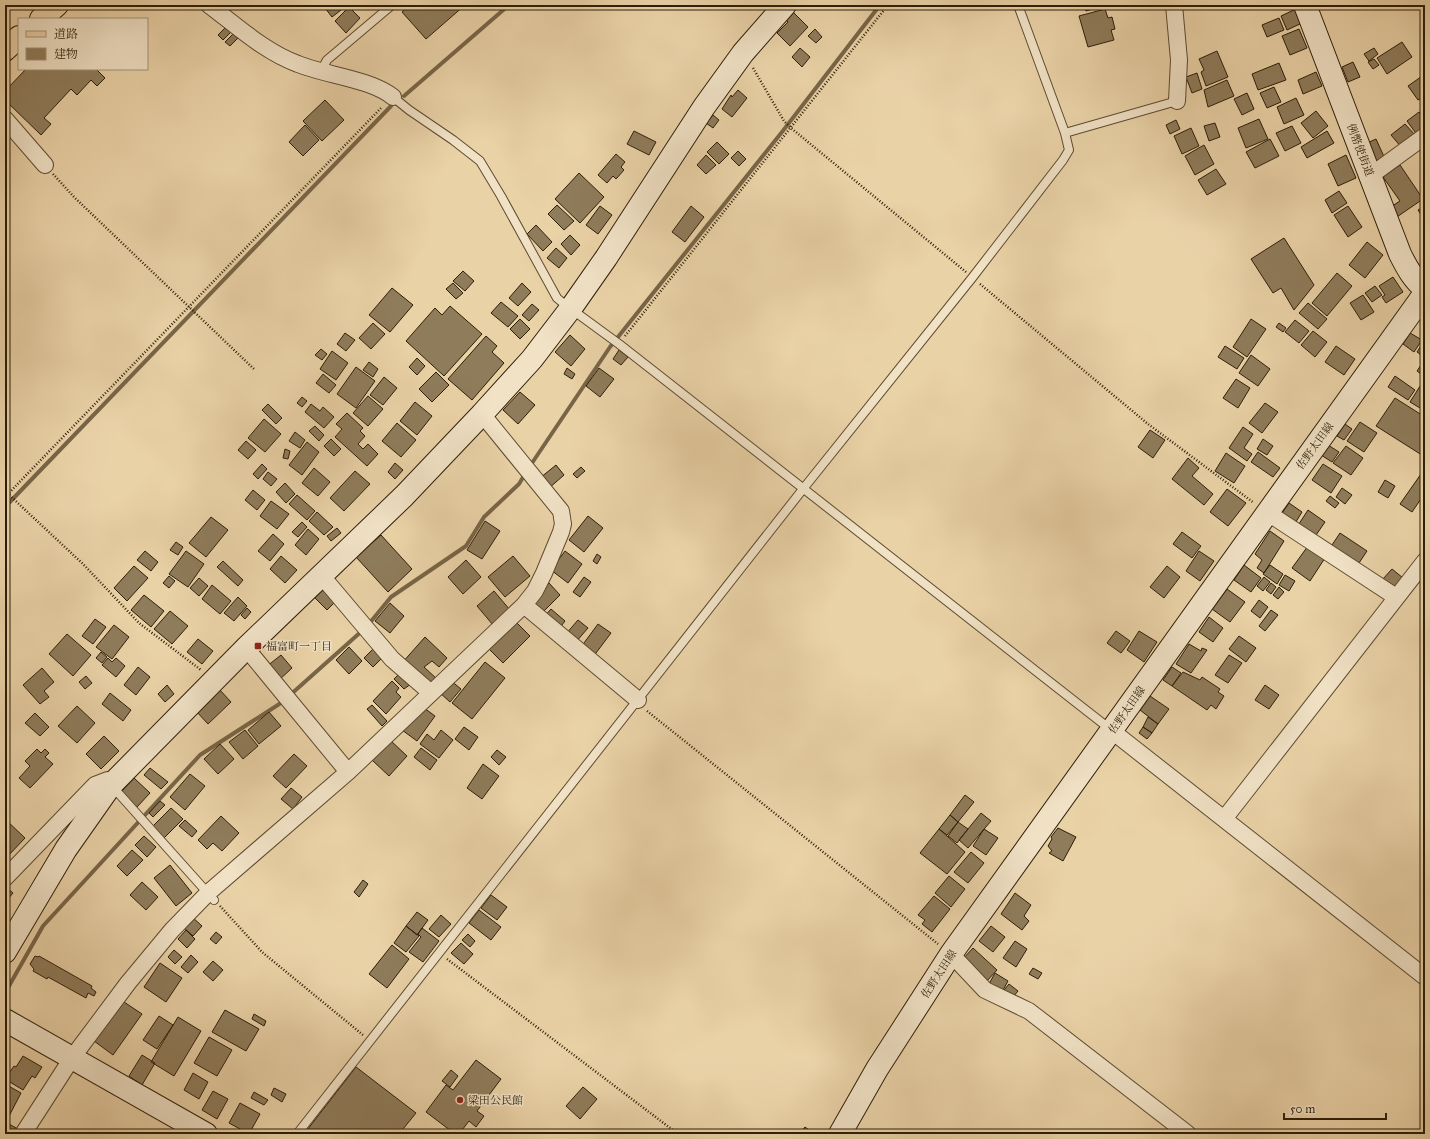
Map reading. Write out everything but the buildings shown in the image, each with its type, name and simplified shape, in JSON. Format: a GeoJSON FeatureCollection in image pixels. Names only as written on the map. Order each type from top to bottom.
{"type":"FeatureCollection","features":[{"type":"Feature","properties":{"kind":"main road"},"geometry":{"type":"LineString","coordinates":[[41,18],[57,5]]}},
{"type":"Feature","properties":{"kind":"main road"},"geometry":{"type":"LineString","coordinates":[[5,50],[18,38]]}},
{"type":"Feature","properties":{"kind":"street"},"geometry":{"type":"LineString","coordinates":[[209,5],[279,56],[321,71],[378,88],[393,97]]}},
{"type":"Feature","properties":{"kind":"street"},"geometry":{"type":"LineString","coordinates":[[5,952],[66,849],[111,785],[246,648],[404,496],[532,359],[571,308],[654,186],[704,107],[743,53],[785,5]]}},
{"type":"Feature","properties":{"kind":"street"},"geometry":{"type":"LineString","coordinates":[[1174,5],[1179,60],[1177,102]]}},
{"type":"Feature","properties":{"kind":"street","name":"例幣使街道"},"geometry":{"type":"LineString","coordinates":[[1305,5],[1400,254],[1411,275],[1425,289]]}},
{"type":"Feature","properties":{"kind":"street"},"geometry":{"type":"LineString","coordinates":[[5,119],[45,165]]}},
{"type":"Feature","properties":{"kind":"street"},"geometry":{"type":"LineString","coordinates":[[1370,176],[1425,136]]}},
{"type":"Feature","properties":{"kind":"street","name":"佐野太田線"},"geometry":{"type":"LineString","coordinates":[[840,1134],[877,1069],[951,954],[1425,293]]}},
{"type":"Feature","properties":{"kind":"street"},"geometry":{"type":"LineString","coordinates":[[22,1134],[72,1058],[128,983],[172,930],[348,772],[524,605],[535,591],[561,532],[563,524],[561,511],[482,414]]}},
{"type":"Feature","properties":{"kind":"street"},"geometry":{"type":"LineString","coordinates":[[1268,513],[1396,598]]}},
{"type":"Feature","properties":{"kind":"street"},"geometry":{"type":"LineString","coordinates":[[1224,819],[1425,561]]}},
{"type":"Feature","properties":{"kind":"street"},"geometry":{"type":"LineString","coordinates":[[321,575],[392,659],[431,693]]}},
{"type":"Feature","properties":{"kind":"street"},"geometry":{"type":"LineString","coordinates":[[524,605],[637,701]]}},
{"type":"Feature","properties":{"kind":"street"},"geometry":{"type":"LineString","coordinates":[[246,648],[348,772]]}},
{"type":"Feature","properties":{"kind":"street"},"geometry":{"type":"LineString","coordinates":[[1112,731],[1425,977]]}},
{"type":"Feature","properties":{"kind":"street"},"geometry":{"type":"LineString","coordinates":[[5,878],[95,785],[108,780],[111,785]]}},
{"type":"Feature","properties":{"kind":"street"},"geometry":{"type":"LineString","coordinates":[[951,954],[985,990],[1029,1011],[1188,1134]]}},
{"type":"Feature","properties":{"kind":"street"},"geometry":{"type":"LineString","coordinates":[[5,1020],[206,1134]]}},
{"type":"Feature","properties":{"kind":"lane"},"geometry":{"type":"LineString","coordinates":[[321,71],[327,60],[392,5]]}},
{"type":"Feature","properties":{"kind":"lane"},"geometry":{"type":"LineString","coordinates":[[297,1134],[803,489],[972,278],[1070,150],[1018,5]]}},
{"type":"Feature","properties":{"kind":"lane"},"geometry":{"type":"LineString","coordinates":[[393,97],[408,110],[453,140],[480,161],[557,298],[619,344],[1112,731]]}},
{"type":"Feature","properties":{"kind":"lane"},"geometry":{"type":"LineString","coordinates":[[1065,133],[1177,102]]}},
{"type":"Feature","properties":{"kind":"lane"},"geometry":{"type":"LineString","coordinates":[[111,785],[211,896]]}},
{"type":"Feature","properties":{"kind":"path"},"geometry":{"type":"LineString","coordinates":[[619,344],[888,5]]}},
{"type":"Feature","properties":{"kind":"path"},"geometry":{"type":"LineString","coordinates":[[743,53],[784,121],[791,128],[1148,424],[1268,513]]}},
{"type":"Feature","properties":{"kind":"path"},"geometry":{"type":"LineString","coordinates":[[5,497],[188,306],[393,97]]}},
{"type":"Feature","properties":{"kind":"path"},"geometry":{"type":"LineString","coordinates":[[45,165],[74,197],[255,370]]}},
{"type":"Feature","properties":{"kind":"path"},"geometry":{"type":"LineString","coordinates":[[5,491],[83,564],[139,623],[214,680]]}},
{"type":"Feature","properties":{"kind":"path"},"geometry":{"type":"LineString","coordinates":[[637,701],[951,954]]}},
{"type":"Feature","properties":{"kind":"path"},"geometry":{"type":"LineString","coordinates":[[211,896],[262,952],[370,1040]]}},
{"type":"Feature","properties":{"kind":"path"},"geometry":{"type":"LineString","coordinates":[[439,952],[678,1134]]}},
{"type":"Feature","properties":{"kind":"waterway"},"geometry":{"type":"LineString","coordinates":[[404,96],[509,5]]}},
{"type":"Feature","properties":{"kind":"waterway"},"geometry":{"type":"LineString","coordinates":[[530,466],[610,347],[782,132],[880,5]]}},
{"type":"Feature","properties":{"kind":"waterway"},"geometry":{"type":"LineString","coordinates":[[5,507],[391,106]]}},
{"type":"Feature","properties":{"kind":"waterway"},"geometry":{"type":"LineString","coordinates":[[368,625],[391,597],[466,546],[484,517],[519,484],[525,474]]}},
{"type":"Feature","properties":{"kind":"waterway"},"geometry":{"type":"LineString","coordinates":[[289,696],[363,630]]}},
{"type":"Feature","properties":{"kind":"waterway"},"geometry":{"type":"LineString","coordinates":[[5,993],[43,926],[200,755],[284,701]]}},
{"type":"Feature","properties":{"kind":"place","name":"福富町一丁目"},"geometry":{"type":"Point","coordinates":[258,646]}},
{"type":"Feature","properties":{"kind":"place","name":"梁田公民館"},"geometry":{"type":"Point","coordinates":[460,1100]}}]}
